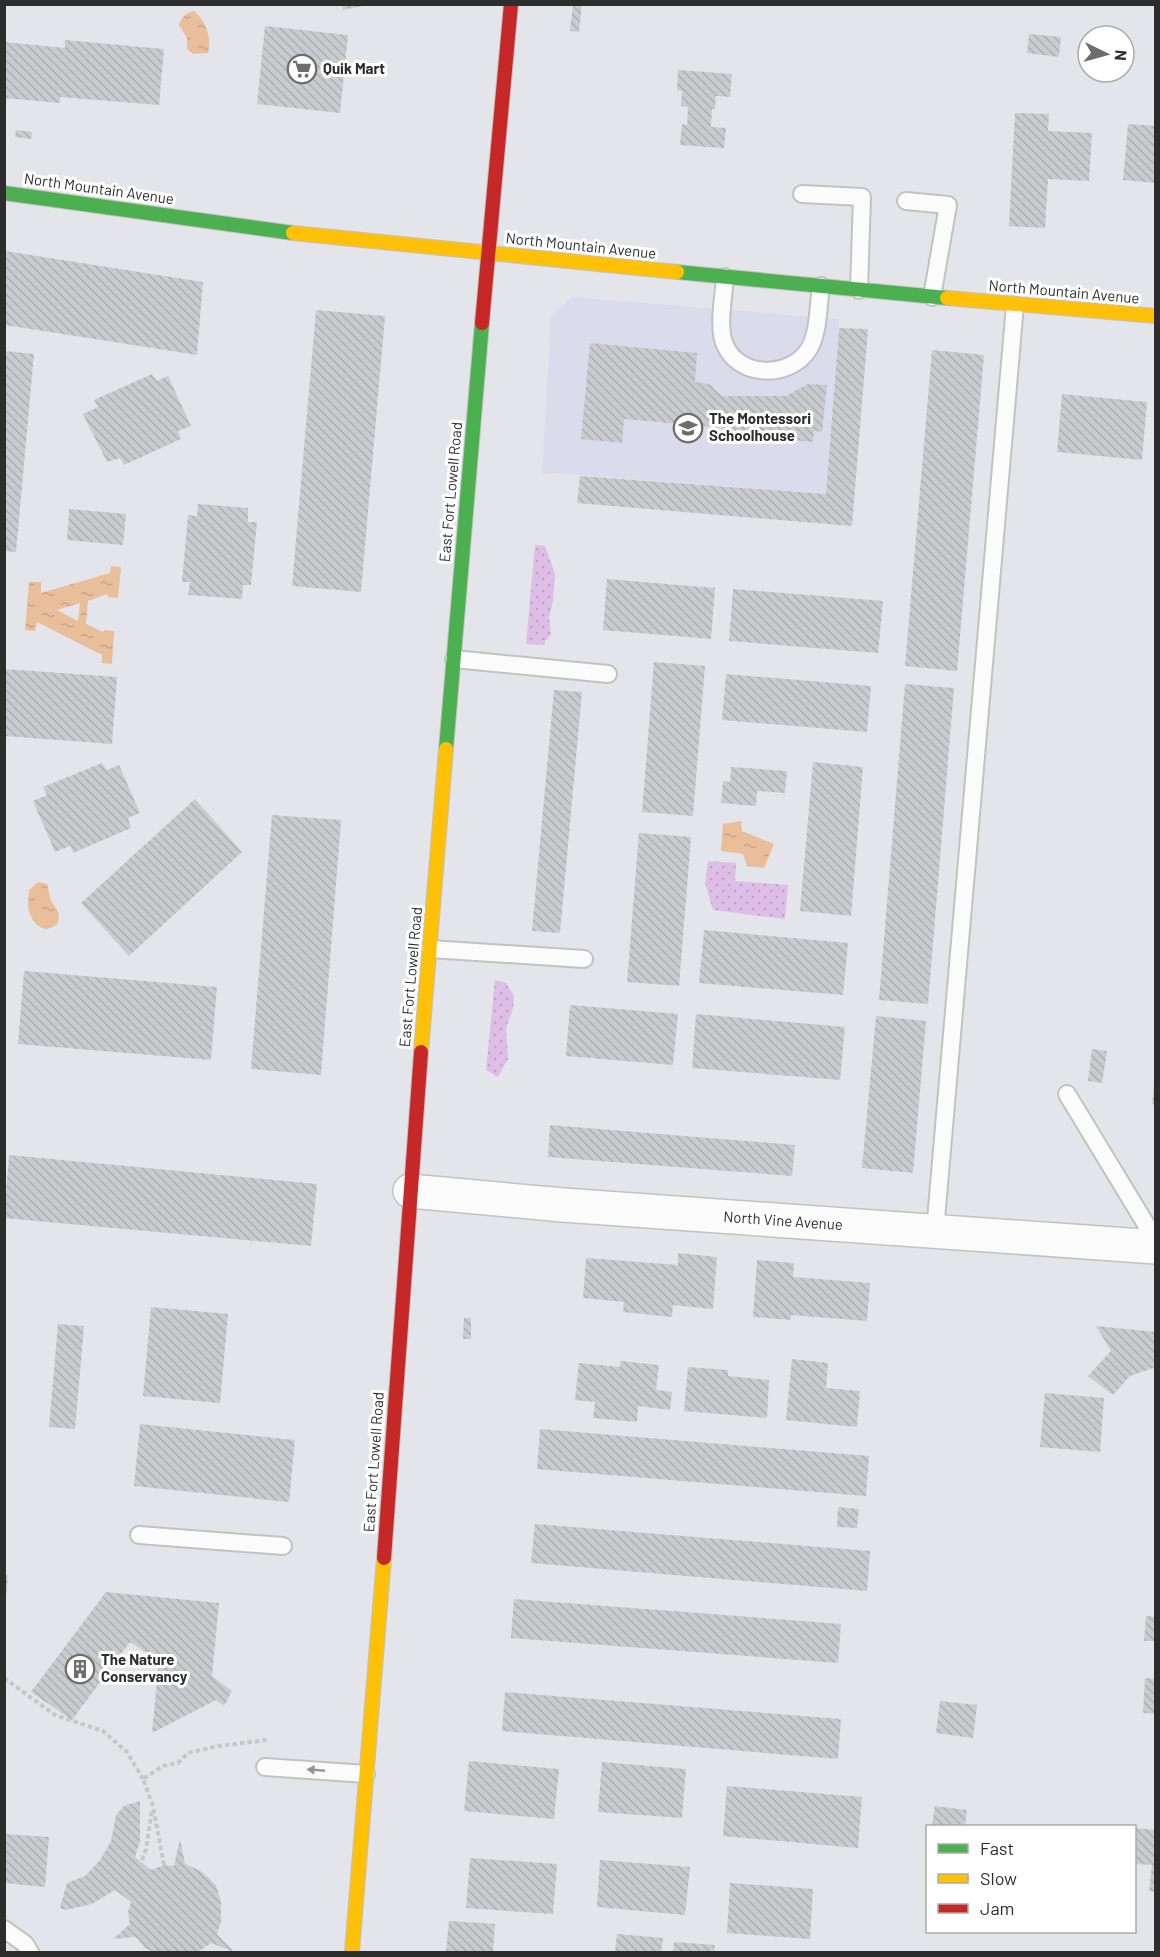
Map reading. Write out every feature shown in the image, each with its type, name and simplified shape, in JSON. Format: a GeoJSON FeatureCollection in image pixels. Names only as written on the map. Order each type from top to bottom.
{"type":"FeatureCollection","features":[{"type":"Feature","properties":{"kind":"main road","name":"East Fort Lowell Road"},"geometry":{"type":"LineString","coordinates":[[352,1953],[410,1191],[511,4]]}},
{"type":"Feature","properties":{"kind":"main road","name":"North Mountain Avenue"},"geometry":{"type":"LineString","coordinates":[[4,192],[274,231],[859,290],[1155,316]]}},
{"type":"Feature","properties":{"kind":"street","name":"North Vine Avenue"},"geometry":{"type":"LineString","coordinates":[[410,1191],[575,1206],[1150,1247]]}},
{"type":"Feature","properties":{"kind":"lane"},"geometry":{"type":"LineString","coordinates":[[802,194],[862,197],[859,290]]}},
{"type":"Feature","properties":{"kind":"lane"},"geometry":{"type":"LineString","coordinates":[[906,201],[948,205],[932,297]]}},
{"type":"Feature","properties":{"kind":"lane"},"geometry":{"type":"LineString","coordinates":[[725,277],[722,324],[724,344],[732,358],[741,364],[755,370],[772,372],[789,366],[808,351],[815,337],[821,286]]}},
{"type":"Feature","properties":{"kind":"lane"},"geometry":{"type":"LineString","coordinates":[[935,1231],[1015,305]]}},
{"type":"Feature","properties":{"kind":"lane"},"geometry":{"type":"LineString","coordinates":[[454,660],[608,674]]}},
{"type":"Feature","properties":{"kind":"lane"},"geometry":{"type":"LineString","coordinates":[[430,949],[584,959]]}},
{"type":"Feature","properties":{"kind":"lane"},"geometry":{"type":"LineString","coordinates":[[1067,1094],[1147,1226],[1150,1247]]}},
{"type":"Feature","properties":{"kind":"lane"},"geometry":{"type":"LineString","coordinates":[[139,1535],[282,1546]]}},
{"type":"Feature","properties":{"kind":"lane"},"geometry":{"type":"LineString","coordinates":[[265,1767],[366,1774]]}},
{"type":"Feature","properties":{"kind":"lane"},"geometry":{"type":"LineString","coordinates":[[4,1929],[25,1944],[30,1953]]}},
{"type":"Feature","properties":{"kind":"path"},"geometry":{"type":"LineString","coordinates":[[4,1678],[55,1715],[103,1731],[127,1752],[143,1779],[153,1806],[164,1865]]}},
{"type":"Feature","properties":{"kind":"path"},"geometry":{"type":"LineString","coordinates":[[143,1779],[164,1766],[178,1763],[188,1753],[218,1746],[267,1740]]}},
{"type":"Feature","properties":{"kind":"path"},"geometry":{"type":"LineString","coordinates":[[142,1860],[153,1806]]}},
{"type":"Feature","properties":{"kind":"shaded area","name":"The Montessori Schoolhouse"},"geometry":{"type":"Polygon","coordinates":[[[572,297],[839,319],[826,494],[557,473],[542,474],[551,316],[572,297]]]}},
{"type":"Feature","properties":{"kind":"shaded area"},"geometry":{"type":"Polygon","coordinates":[[[535,545],[545,546],[555,574],[549,617],[551,634],[545,640],[545,645],[526,644],[535,545]]]}},
{"type":"Feature","properties":{"kind":"shaded area"},"geometry":{"type":"Polygon","coordinates":[[[708,861],[736,863],[735,881],[788,885],[785,919],[713,910],[705,883],[708,861]]]}},
{"type":"Feature","properties":{"kind":"shaded area"},"geometry":{"type":"Polygon","coordinates":[[[495,980],[506,983],[514,996],[513,1009],[506,1028],[508,1059],[498,1077],[486,1070],[495,980]]]}},
{"type":"Feature","properties":{"kind":"water"},"geometry":{"type":"Polygon","coordinates":[[[194,11],[207,30],[208,53],[193,54],[187,49],[187,38],[179,25],[185,15],[194,11]]]}},
{"type":"Feature","properties":{"kind":"water"},"geometry":{"type":"Polygon","coordinates":[[[111,566],[121,567],[118,598],[108,597],[107,594],[88,601],[86,624],[103,632],[104,630],[114,631],[112,664],[102,663],[102,655],[37,622],[35,631],[25,630],[29,582],[41,582],[41,593],[110,573],[111,566]],[[80,603],[57,610],[78,621],[80,603]]]}},
{"type":"Feature","properties":{"kind":"water"},"geometry":{"type":"Polygon","coordinates":[[[741,821],[742,831],[774,844],[764,868],[747,866],[743,854],[721,851],[723,824],[741,821]]]}},
{"type":"Feature","properties":{"kind":"water"},"geometry":{"type":"Polygon","coordinates":[[[38,882],[47,884],[51,901],[59,913],[58,923],[53,927],[38,926],[29,912],[29,890],[38,882]]]}},
{"type":"Feature","properties":{"kind":"building"},"geometry":{"type":"Polygon","coordinates":[[[342,4],[363,4],[363,6],[343,10],[342,4]]]}},
{"type":"Feature","properties":{"kind":"building"},"geometry":{"type":"Polygon","coordinates":[[[573,4],[582,4],[579,32],[570,31],[573,4]]]}},
{"type":"Feature","properties":{"kind":"building","name":"Quik Mart"},"geometry":{"type":"Polygon","coordinates":[[[265,26],[348,35],[340,113],[257,104],[265,26]]]}},
{"type":"Feature","properties":{"kind":"building"},"geometry":{"type":"Polygon","coordinates":[[[1029,34],[1061,37],[1059,57],[1027,53],[1029,34]]]}},
{"type":"Feature","properties":{"kind":"building"},"geometry":{"type":"Polygon","coordinates":[[[65,40],[164,49],[159,105],[60,97],[60,103],[4,98],[4,42],[65,48],[65,40]]]}},
{"type":"Feature","properties":{"kind":"building"},"geometry":{"type":"Polygon","coordinates":[[[678,70],[732,74],[730,97],[716,96],[715,109],[712,109],[711,127],[726,128],[724,148],[680,145],[682,124],[687,125],[688,107],[681,106],[682,91],[677,90],[678,70]]]}},
{"type":"Feature","properties":{"kind":"building"},"geometry":{"type":"Polygon","coordinates":[[[1015,113],[1049,114],[1048,131],[1092,133],[1089,181],[1048,179],[1045,228],[1009,226],[1015,113]]]}},
{"type":"Feature","properties":{"kind":"building"},"geometry":{"type":"Polygon","coordinates":[[[1128,124],[1156,126],[1156,183],[1123,180],[1128,124]]]}},
{"type":"Feature","properties":{"kind":"building"},"geometry":{"type":"Polygon","coordinates":[[[16,130],[32,132],[31,139],[15,137],[16,130]]]}},
{"type":"Feature","properties":{"kind":"building"},"geometry":{"type":"Polygon","coordinates":[[[5,251],[203,282],[197,355],[5,325],[5,251]]]}},
{"type":"Feature","properties":{"kind":"building"},"geometry":{"type":"Polygon","coordinates":[[[316,310],[385,316],[361,592],[292,586],[316,310]]]}},
{"type":"Feature","properties":{"kind":"building"},"geometry":{"type":"Polygon","coordinates":[[[839,328],[868,329],[852,526],[577,503],[580,476],[826,494],[839,328]]]}},
{"type":"Feature","properties":{"kind":"building"},"geometry":{"type":"Polygon","coordinates":[[[590,343],[697,353],[695,382],[709,384],[722,396],[786,396],[808,384],[827,385],[822,432],[814,431],[813,442],[733,435],[734,429],[624,419],[622,443],[581,439],[590,343]]]}},
{"type":"Feature","properties":{"kind":"building"},"geometry":{"type":"Polygon","coordinates":[[[932,350],[984,355],[957,671],[905,666],[932,350]]]}},
{"type":"Feature","properties":{"kind":"building"},"geometry":{"type":"Polygon","coordinates":[[[4,351],[34,354],[16,552],[4,551],[4,351]]]}},
{"type":"Feature","properties":{"kind":"building"},"geometry":{"type":"Polygon","coordinates":[[[152,374],[157,381],[168,376],[191,426],[178,431],[181,439],[124,465],[120,458],[107,462],[83,414],[98,407],[94,400],[152,374]]]}},
{"type":"Feature","properties":{"kind":"building"},"geometry":{"type":"Polygon","coordinates":[[[1062,394],[1147,402],[1142,460],[1057,452],[1062,394]]]}},
{"type":"Feature","properties":{"kind":"building"},"geometry":{"type":"Polygon","coordinates":[[[198,504],[248,508],[248,522],[257,522],[251,585],[243,585],[242,599],[188,595],[190,582],[182,582],[188,515],[197,516],[198,504]]]}},
{"type":"Feature","properties":{"kind":"building"},"geometry":{"type":"Polygon","coordinates":[[[69,509],[126,514],[123,545],[67,540],[69,509]]]}},
{"type":"Feature","properties":{"kind":"building"},"geometry":{"type":"Polygon","coordinates":[[[607,579],[715,588],[711,639],[603,630],[607,579]]]}},
{"type":"Feature","properties":{"kind":"building"},"geometry":{"type":"Polygon","coordinates":[[[733,589],[883,601],[878,653],[729,641],[733,589]]]}},
{"type":"Feature","properties":{"kind":"building"},"geometry":{"type":"Polygon","coordinates":[[[654,662],[705,666],[693,816],[642,812],[654,662]]]}},
{"type":"Feature","properties":{"kind":"building"},"geometry":{"type":"Polygon","coordinates":[[[4,669],[117,677],[112,744],[4,736],[4,669]]]}},
{"type":"Feature","properties":{"kind":"building"},"geometry":{"type":"Polygon","coordinates":[[[726,674],[871,686],[867,732],[722,720],[726,674]]]}},
{"type":"Feature","properties":{"kind":"building"},"geometry":{"type":"Polygon","coordinates":[[[905,684],[954,688],[928,1004],[879,1000],[905,684]]]}},
{"type":"Feature","properties":{"kind":"building"},"geometry":{"type":"Polygon","coordinates":[[[554,690],[582,692],[560,933],[532,931],[554,690]]]}},
{"type":"Feature","properties":{"kind":"building"},"geometry":{"type":"Polygon","coordinates":[[[813,762],[863,767],[851,916],[800,911],[813,762]]]}},
{"type":"Feature","properties":{"kind":"building"},"geometry":{"type":"Polygon","coordinates":[[[102,763],[107,770],[119,765],[140,813],[128,818],[131,828],[73,853],[70,846],[55,852],[33,801],[47,795],[43,787],[102,763]]]}},
{"type":"Feature","properties":{"kind":"building"},"geometry":{"type":"Polygon","coordinates":[[[731,767],[787,771],[785,793],[757,791],[756,806],[721,803],[723,781],[730,782],[731,767]]]}},
{"type":"Feature","properties":{"kind":"building"},"geometry":{"type":"Polygon","coordinates":[[[195,799],[242,852],[129,956],[81,903],[195,799]]]}},
{"type":"Feature","properties":{"kind":"building"},"geometry":{"type":"Polygon","coordinates":[[[272,815],[341,820],[321,1075],[251,1069],[272,815]]]}},
{"type":"Feature","properties":{"kind":"building"},"geometry":{"type":"Polygon","coordinates":[[[639,833],[691,837],[679,986],[627,982],[639,833]]]}},
{"type":"Feature","properties":{"kind":"building"},"geometry":{"type":"Polygon","coordinates":[[[704,930],[848,943],[843,995],[699,983],[704,930]]]}},
{"type":"Feature","properties":{"kind":"building"},"geometry":{"type":"Polygon","coordinates":[[[24,971],[217,987],[211,1060],[18,1044],[24,971]]]}},
{"type":"Feature","properties":{"kind":"building"},"geometry":{"type":"Polygon","coordinates":[[[570,1005],[678,1014],[673,1065],[566,1056],[570,1005]]]}},
{"type":"Feature","properties":{"kind":"building"},"geometry":{"type":"Polygon","coordinates":[[[696,1014],[845,1027],[840,1080],[692,1068],[696,1014]]]}},
{"type":"Feature","properties":{"kind":"building"},"geometry":{"type":"Polygon","coordinates":[[[876,1016],[926,1021],[913,1173],[862,1168],[876,1016]]]}},
{"type":"Feature","properties":{"kind":"building"},"geometry":{"type":"Polygon","coordinates":[[[1092,1049],[1107,1051],[1102,1083],[1088,1081],[1092,1049]]]}},
{"type":"Feature","properties":{"kind":"building"},"geometry":{"type":"Polygon","coordinates":[[[1154,1085],[1156,1085],[1156,1105],[1152,1104],[1154,1085]]]}},
{"type":"Feature","properties":{"kind":"building"},"geometry":{"type":"Polygon","coordinates":[[[550,1125],[795,1145],[792,1176],[548,1157],[550,1125]]]}},
{"type":"Feature","properties":{"kind":"building"},"geometry":{"type":"Polygon","coordinates":[[[9,1155],[317,1184],[311,1246],[4,1218],[9,1155]]]}},
{"type":"Feature","properties":{"kind":"building"},"geometry":{"type":"Polygon","coordinates":[[[678,1253],[717,1257],[713,1309],[673,1305],[672,1317],[623,1312],[624,1302],[583,1298],[586,1258],[678,1265],[678,1253]]]}},
{"type":"Feature","properties":{"kind":"building"},"geometry":{"type":"Polygon","coordinates":[[[757,1260],[794,1263],[793,1277],[870,1283],[867,1321],[791,1315],[791,1320],[753,1317],[757,1260]]]}},
{"type":"Feature","properties":{"kind":"building"},"geometry":{"type":"Polygon","coordinates":[[[151,1307],[228,1314],[220,1403],[143,1396],[151,1307]]]}},
{"type":"Feature","properties":{"kind":"building"},"geometry":{"type":"Polygon","coordinates":[[[464,1318],[471,1318],[471,1339],[463,1339],[464,1318]]]}},
{"type":"Feature","properties":{"kind":"building"},"geometry":{"type":"Polygon","coordinates":[[[58,1324],[84,1326],[75,1429],[49,1427],[58,1324]]]}},
{"type":"Feature","properties":{"kind":"building"},"geometry":{"type":"Polygon","coordinates":[[[1096,1326],[1156,1332],[1156,1367],[1130,1376],[1113,1395],[1088,1376],[1111,1351],[1096,1326]]]}},
{"type":"Feature","properties":{"kind":"building"},"geometry":{"type":"Polygon","coordinates":[[[792,1359],[828,1363],[826,1388],[860,1391],[857,1427],[786,1420],[792,1359]]]}},
{"type":"Feature","properties":{"kind":"building"},"geometry":{"type":"Polygon","coordinates":[[[620,1361],[659,1365],[656,1390],[672,1392],[670,1410],[638,1406],[637,1422],[593,1418],[595,1402],[575,1400],[579,1363],[620,1367],[620,1361]]]}},
{"type":"Feature","properties":{"kind":"building"},"geometry":{"type":"Polygon","coordinates":[[[688,1367],[728,1370],[728,1376],[769,1380],[767,1418],[684,1411],[688,1367]]]}},
{"type":"Feature","properties":{"kind":"building"},"geometry":{"type":"Polygon","coordinates":[[[1045,1393],[1104,1398],[1100,1452],[1040,1447],[1045,1393]]]}},
{"type":"Feature","properties":{"kind":"building"},"geometry":{"type":"Polygon","coordinates":[[[140,1424],[295,1440],[289,1502],[134,1486],[140,1424]]]}},
{"type":"Feature","properties":{"kind":"building"},"geometry":{"type":"Polygon","coordinates":[[[540,1429],[869,1456],[866,1496],[537,1469],[540,1429]]]}},
{"type":"Feature","properties":{"kind":"building"},"geometry":{"type":"Polygon","coordinates":[[[838,1507],[859,1509],[857,1528],[837,1527],[838,1507]]]}},
{"type":"Feature","properties":{"kind":"building"},"geometry":{"type":"Polygon","coordinates":[[[535,1524],[870,1551],[867,1591],[531,1563],[535,1524]]]}},
{"type":"Feature","properties":{"kind":"building"},"geometry":{"type":"Polygon","coordinates":[[[4,1575],[8,1575],[6,1598],[4,1598],[4,1575]]]}},
{"type":"Feature","properties":{"kind":"building","name":"The Nature Conservancy"},"geometry":{"type":"Polygon","coordinates":[[[106,1592],[219,1603],[212,1676],[232,1691],[224,1706],[216,1700],[152,1733],[159,1661],[130,1642],[72,1720],[31,1692],[106,1592]]]}},
{"type":"Feature","properties":{"kind":"building"},"geometry":{"type":"Polygon","coordinates":[[[514,1599],[841,1624],[838,1663],[511,1638],[514,1599]]]}},
{"type":"Feature","properties":{"kind":"building"},"geometry":{"type":"Polygon","coordinates":[[[1146,1616],[1156,1617],[1156,1641],[1144,1641],[1146,1616]]]}},
{"type":"Feature","properties":{"kind":"building"},"geometry":{"type":"Polygon","coordinates":[[[1145,1678],[1156,1679],[1156,1714],[1143,1713],[1145,1678]]]}},
{"type":"Feature","properties":{"kind":"building"},"geometry":{"type":"Polygon","coordinates":[[[505,1692],[841,1719],[838,1759],[502,1731],[505,1692]]]}},
{"type":"Feature","properties":{"kind":"building"},"geometry":{"type":"Polygon","coordinates":[[[940,1701],[977,1705],[973,1738],[936,1733],[940,1701]]]}},
{"type":"Feature","properties":{"kind":"building"},"geometry":{"type":"Polygon","coordinates":[[[469,1761],[559,1769],[554,1819],[464,1811],[469,1761]]]}},
{"type":"Feature","properties":{"kind":"building"},"geometry":{"type":"Polygon","coordinates":[[[602,1762],[686,1769],[682,1818],[598,1812],[602,1762]]]}},
{"type":"Feature","properties":{"kind":"building"},"geometry":{"type":"Polygon","coordinates":[[[727,1786],[862,1797],[858,1848],[723,1836],[727,1786]]]}},
{"type":"Feature","properties":{"kind":"building"},"geometry":{"type":"Polygon","coordinates":[[[140,1801],[140,1841],[135,1857],[151,1870],[164,1865],[174,1866],[180,1839],[185,1864],[201,1871],[216,1885],[221,1902],[221,1921],[217,1934],[234,1952],[211,1943],[198,1952],[153,1952],[145,1948],[136,1937],[113,1939],[130,1924],[128,1912],[131,1902],[115,1890],[92,1904],[66,1910],[60,1908],[67,1883],[85,1876],[100,1860],[111,1841],[116,1815],[124,1806],[140,1801]]]}},
{"type":"Feature","properties":{"kind":"building"},"geometry":{"type":"Polygon","coordinates":[[[935,1806],[967,1810],[965,1825],[932,1825],[935,1806]]]}},
{"type":"Feature","properties":{"kind":"building"},"geometry":{"type":"Polygon","coordinates":[[[1136,1828],[1156,1830],[1156,1892],[1149,1891],[1152,1865],[1136,1864],[1136,1828]]]}},
{"type":"Feature","properties":{"kind":"building"},"geometry":{"type":"Polygon","coordinates":[[[4,1834],[49,1837],[45,1887],[4,1883],[4,1834]]]}},
{"type":"Feature","properties":{"kind":"building"},"geometry":{"type":"Polygon","coordinates":[[[470,1858],[557,1864],[553,1914],[466,1908],[470,1858]]]}},
{"type":"Feature","properties":{"kind":"building"},"geometry":{"type":"Polygon","coordinates":[[[600,1860],[690,1867],[685,1915],[597,1907],[600,1860]]]}},
{"type":"Feature","properties":{"kind":"building"},"geometry":{"type":"Polygon","coordinates":[[[730,1883],[813,1889],[810,1939],[727,1933],[730,1883]]]}},
{"type":"Feature","properties":{"kind":"building"},"geometry":{"type":"Polygon","coordinates":[[[449,1921],[495,1924],[493,1952],[446,1952],[449,1921]]]}},
{"type":"Feature","properties":{"kind":"building"},"geometry":{"type":"Polygon","coordinates":[[[617,1934],[663,1938],[661,1952],[615,1952],[617,1934]]]}},
{"type":"Feature","properties":{"kind":"building"},"geometry":{"type":"Polygon","coordinates":[[[674,1942],[715,1945],[714,1952],[673,1952],[674,1942]]]}},
{"type":"Feature","properties":{"kind":"traffic: fast"},"geometry":{"type":"LineString","coordinates":[[4,193],[293,233]]}},
{"type":"Feature","properties":{"kind":"traffic: fast"},"geometry":{"type":"LineString","coordinates":[[677,272],[947,298]]}},
{"type":"Feature","properties":{"kind":"traffic: fast"},"geometry":{"type":"LineString","coordinates":[[446,749],[482,323]]}},
{"type":"Feature","properties":{"kind":"traffic: slow"},"geometry":{"type":"LineString","coordinates":[[293,233],[677,272]]}},
{"type":"Feature","properties":{"kind":"traffic: slow"},"geometry":{"type":"LineString","coordinates":[[947,298],[1156,316]]}},
{"type":"Feature","properties":{"kind":"traffic: slow"},"geometry":{"type":"LineString","coordinates":[[421,1052],[446,749]]}},
{"type":"Feature","properties":{"kind":"traffic: slow"},"geometry":{"type":"LineString","coordinates":[[352,1952],[384,1558]]}},
{"type":"Feature","properties":{"kind":"traffic: jam"},"geometry":{"type":"LineString","coordinates":[[482,323],[511,4]]}},
{"type":"Feature","properties":{"kind":"traffic: jam"},"geometry":{"type":"LineString","coordinates":[[384,1558],[421,1052]]}},
{"type":"Feature","properties":{"kind":"place","name":"Quik Mart"},"geometry":{"type":"Point","coordinates":[302,69]}},
{"type":"Feature","properties":{"kind":"place","name":"The Montessori Schoolhouse"},"geometry":{"type":"Point","coordinates":[688,428]}},
{"type":"Feature","properties":{"kind":"place","name":"The Nature Conservancy"},"geometry":{"type":"Point","coordinates":[80,1669]}}]}
